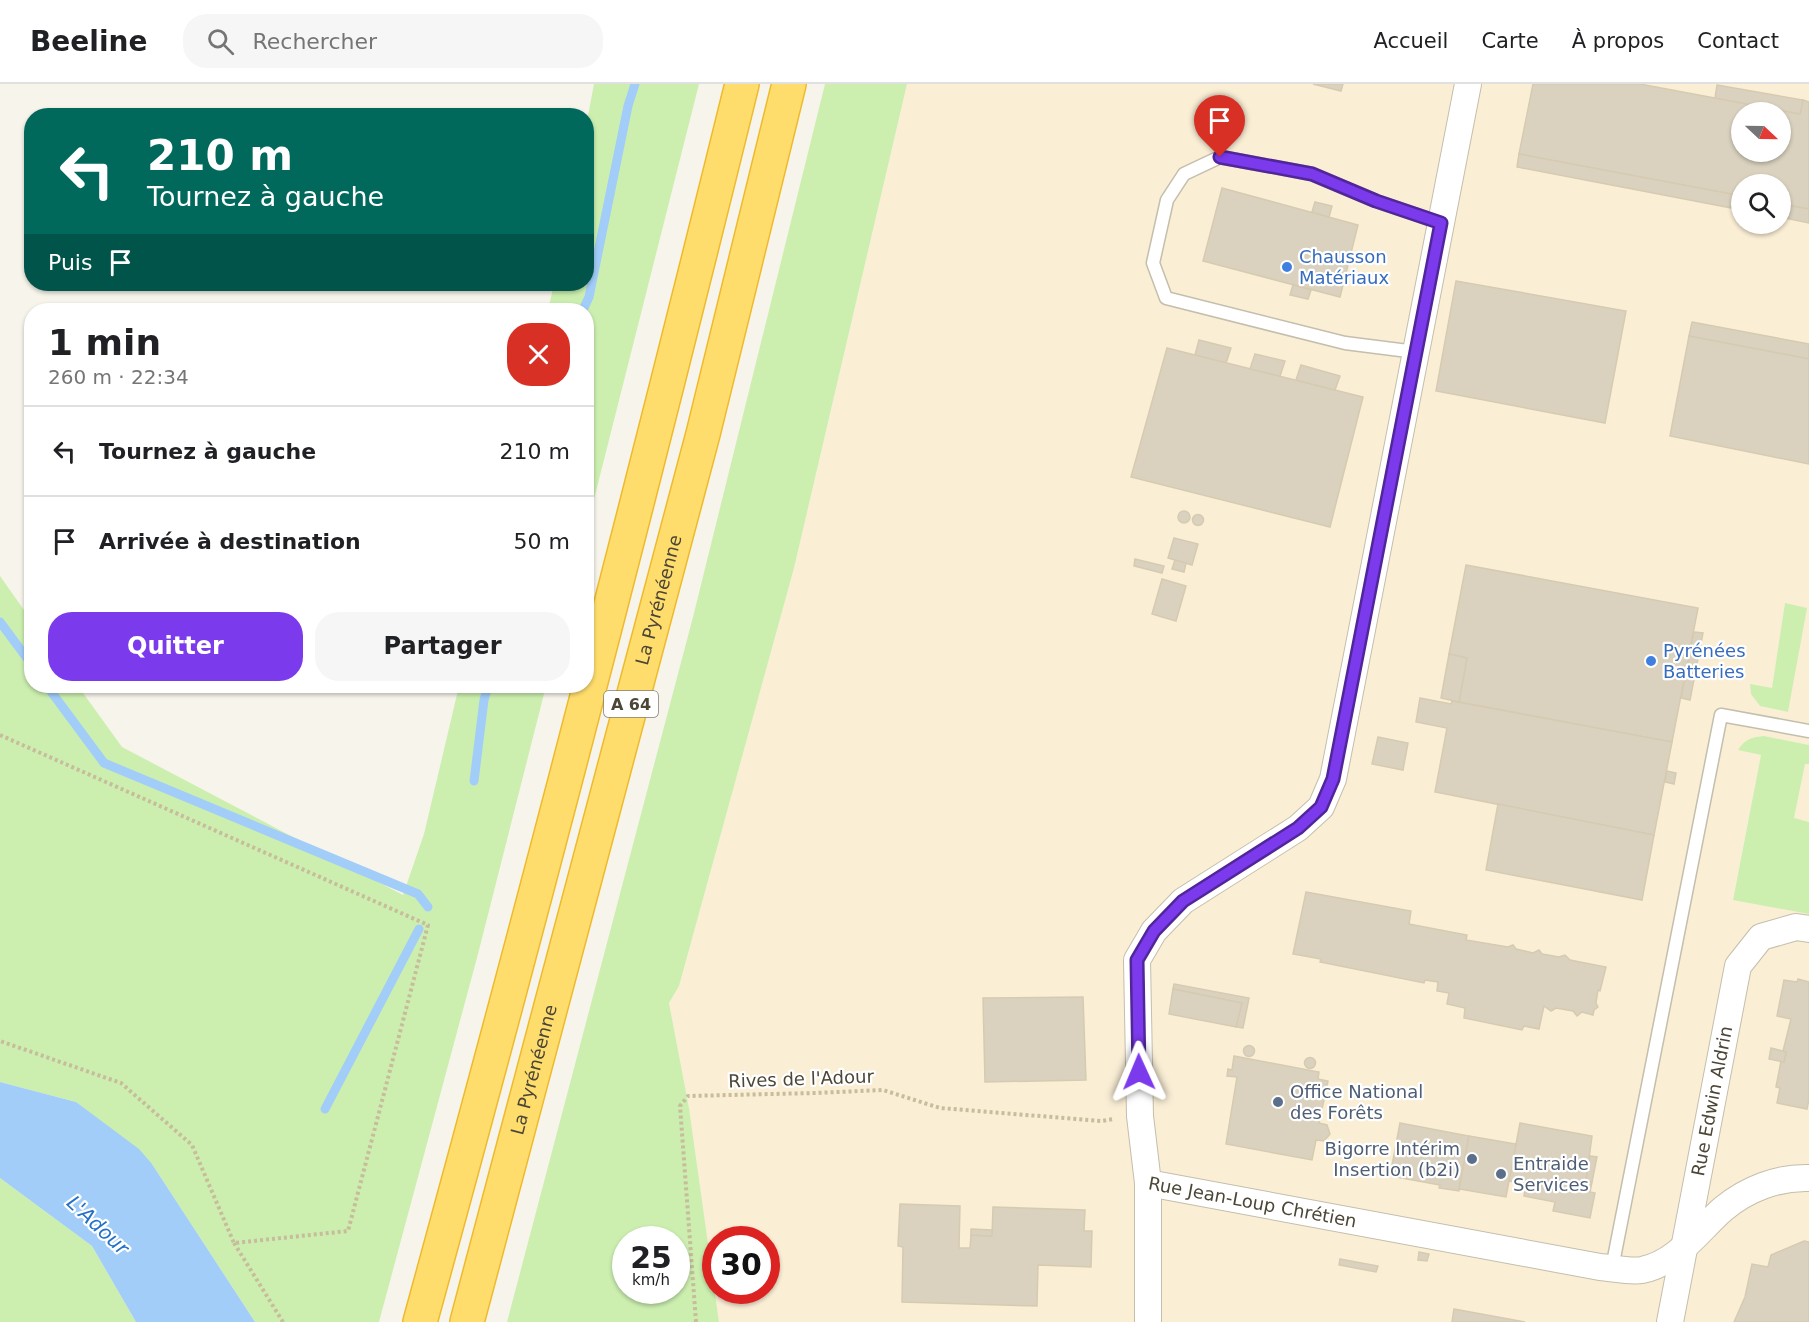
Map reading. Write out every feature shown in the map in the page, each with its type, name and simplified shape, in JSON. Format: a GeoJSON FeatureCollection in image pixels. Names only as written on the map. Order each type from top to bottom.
{"type":"FeatureCollection","features":[{"type":"Feature","properties":{"kind":"highway","name":"A 64"},"geometry":{"type":"LineString","coordinates":[[594,668],[655,435],[742,84]]}},
{"type":"Feature","properties":{"kind":"highway","name":"La Pyrénéenne"},"geometry":{"type":"LineString","coordinates":[[467,1322],[700,446],[789,84]]}},
{"type":"Feature","properties":{"kind":"highway","name":"A 64"},"geometry":{"type":"LineString","coordinates":[[420,1322],[479,1108],[588,693]]}},
{"type":"Feature","properties":{"kind":"street","name":"Rue Jean-Loup Chrétien"},"geometry":{"type":"LineString","coordinates":[[1468,84],[1333,779],[1321,807],[1298,828],[1183,901],[1154,931],[1137,960],[1140,1116],[1148,1183],[1612,1268],[1641,1270],[1667,1260],[1725,1208],[1763,1184],[1794,1178],[1809,1178]]}},
{"type":"Feature","properties":{"kind":"street","name":"Rue Edwin Aldrin"},"geometry":{"type":"LineString","coordinates":[[1670,1322],[1738,966],[1761,937],[1796,927],[1809,929]]}},
{"type":"Feature","properties":{"kind":"street"},"geometry":{"type":"LineString","coordinates":[[1148,1183],[1148,1322]]}},
{"type":"Feature","properties":{"kind":"lane"},"geometry":{"type":"LineString","coordinates":[[1416,352],[1346,343],[1166,298],[1153,262],[1167,200],[1184,174],[1220,157],[1312,174],[1376,201],[1441,223]]}},
{"type":"Feature","properties":{"kind":"lane"},"geometry":{"type":"LineString","coordinates":[[1612,1268],[1721,715],[1809,731]]}},
{"type":"Feature","properties":{"kind":"path"},"geometry":{"type":"LineString","coordinates":[[0,735],[428,925],[348,1231],[234,1244]]}},
{"type":"Feature","properties":{"kind":"path"},"geometry":{"type":"LineString","coordinates":[[0,1041],[121,1083],[192,1145],[234,1244],[284,1322]]}},
{"type":"Feature","properties":{"kind":"path","name":"Rives de l'Adour"},"geometry":{"type":"LineString","coordinates":[[696,1322],[680,1106],[688,1096],[815,1094],[884,1090],[940,1108],[1101,1121],[1140,1116]]}},
{"type":"Feature","properties":{"kind":"shaded area"},"geometry":{"type":"Polygon","coordinates":[[[907,84],[1809,84],[1809,745],[1764,736],[1757,737],[1739,750],[1761,755],[1733,899],[1809,914],[1809,1322],[719,1322],[716,1304],[780,1304],[780,1226],[706,1226],[689,1108],[669,1003],[679,986],[794,568],[907,84]],[[1785,604],[1772,689],[1751,685],[1760,706],[1788,712],[1806,608],[1785,604]]]}},
{"type":"Feature","properties":{"kind":"shaded area"},"geometry":{"type":"Polygon","coordinates":[[[1805,764],[1809,764],[1809,822],[1794,818],[1805,764]]]}},
{"type":"Feature","properties":{"kind":"green space"},"geometry":{"type":"Polygon","coordinates":[[[594,84],[699,84],[594,499],[594,303],[550,303],[552,291],[594,291],[594,108],[589,108],[594,84]]]}},
{"type":"Feature","properties":{"kind":"green space"},"geometry":{"type":"Polygon","coordinates":[[[825,84],[907,84],[794,568],[679,986],[669,1003],[689,1108],[706,1226],[702,1226],[702,1304],[716,1304],[719,1322],[507,1322],[693,617],[825,84]]]}},
{"type":"Feature","properties":{"kind":"green space"},"geometry":{"type":"Polygon","coordinates":[[[0,576],[24,610],[24,693],[83,693],[122,747],[403,895],[424,834],[457,693],[544,693],[478,954],[379,1322],[255,1322],[152,1164],[76,1102],[0,1082],[0,576]]]}},
{"type":"Feature","properties":{"kind":"green space"},"geometry":{"type":"Polygon","coordinates":[[[1785,603],[1807,608],[1788,712],[1760,706],[1751,694],[1750,684],[1772,688],[1785,603]]]}},
{"type":"Feature","properties":{"kind":"green space"},"geometry":{"type":"Polygon","coordinates":[[[1764,736],[1809,745],[1809,764],[1805,764],[1794,818],[1809,822],[1809,914],[1733,900],[1761,755],[1738,750],[1749,739],[1764,736]]]}},
{"type":"Feature","properties":{"kind":"green space"},"geometry":{"type":"Polygon","coordinates":[[[0,1178],[92,1246],[136,1322],[0,1322],[0,1178]]]}},
{"type":"Feature","properties":{"kind":"water","name":"L'Adour"},"geometry":{"type":"Polygon","coordinates":[[[0,1082],[76,1102],[139,1149],[152,1164],[255,1322],[136,1322],[92,1246],[0,1178],[0,1082]]]}},
{"type":"Feature","properties":{"kind":"building"},"geometry":{"type":"Polygon","coordinates":[[[1313,84],[1343,84],[1341,91],[1313,84]]]}},
{"type":"Feature","properties":{"kind":"building"},"geometry":{"type":"Polygon","coordinates":[[[1533,84],[1640,84],[1736,102],[1731,102],[1731,162],[1791,162],[1791,112],[1800,114],[1803,100],[1809,102],[1809,209],[1791,206],[1791,174],[1731,174],[1731,194],[1519,154],[1533,84]]]}},
{"type":"Feature","properties":{"kind":"building"},"geometry":{"type":"Polygon","coordinates":[[[1717,85],[1803,100],[1800,114],[1791,112],[1791,102],[1736,102],[1715,98],[1717,85]]]}},
{"type":"Feature","properties":{"kind":"building"},"geometry":{"type":"Polygon","coordinates":[[[1519,154],[1731,194],[1731,208],[1517,167],[1519,154]]]}},
{"type":"Feature","properties":{"kind":"building"},"geometry":{"type":"Polygon","coordinates":[[[1222,188],[1358,225],[1340,297],[1203,261],[1222,188]]]}},
{"type":"Feature","properties":{"kind":"building"},"geometry":{"type":"Polygon","coordinates":[[[1315,202],[1332,206],[1329,217],[1312,212],[1315,202]]]}},
{"type":"Feature","properties":{"kind":"building"},"geometry":{"type":"Polygon","coordinates":[[[1791,206],[1809,209],[1809,223],[1791,219],[1791,206]]]}},
{"type":"Feature","properties":{"kind":"building"},"geometry":{"type":"Polygon","coordinates":[[[1456,281],[1626,311],[1605,423],[1436,391],[1456,281]]]}},
{"type":"Feature","properties":{"kind":"building"},"geometry":{"type":"Polygon","coordinates":[[[1293,285],[1311,290],[1308,299],[1290,295],[1293,285]]]}},
{"type":"Feature","properties":{"kind":"building"},"geometry":{"type":"Polygon","coordinates":[[[1692,322],[1809,344],[1809,359],[1689,336],[1692,322]]]}},
{"type":"Feature","properties":{"kind":"building"},"geometry":{"type":"Polygon","coordinates":[[[1689,336],[1809,359],[1809,464],[1670,436],[1689,336]]]}},
{"type":"Feature","properties":{"kind":"building"},"geometry":{"type":"Polygon","coordinates":[[[1199,340],[1231,348],[1226,363],[1195,355],[1199,340]]]}},
{"type":"Feature","properties":{"kind":"building"},"geometry":{"type":"Polygon","coordinates":[[[1167,348],[1363,397],[1330,527],[1131,477],[1167,348]]]}},
{"type":"Feature","properties":{"kind":"building"},"geometry":{"type":"Polygon","coordinates":[[[1255,354],[1285,361],[1280,376],[1250,369],[1255,354]]]}},
{"type":"Feature","properties":{"kind":"building"},"geometry":{"type":"Polygon","coordinates":[[[1301,365],[1340,376],[1335,390],[1296,380],[1301,365]]]}},
{"type":"Feature","properties":{"kind":"building"},"geometry":{"type":"Polygon","coordinates":[[[1184,511],[1190,517],[1184,523],[1178,517],[1184,511]]]}},
{"type":"Feature","properties":{"kind":"building"},"geometry":{"type":"Polygon","coordinates":[[[1198,514],[1204,520],[1198,526],[1192,520],[1198,514]]]}},
{"type":"Feature","properties":{"kind":"building"},"geometry":{"type":"Polygon","coordinates":[[[1174,538],[1198,544],[1192,565],[1168,558],[1174,538]]]}},
{"type":"Feature","properties":{"kind":"building"},"geometry":{"type":"Polygon","coordinates":[[[1135,559],[1164,566],[1162,573],[1134,566],[1135,559]]]}},
{"type":"Feature","properties":{"kind":"building"},"geometry":{"type":"Polygon","coordinates":[[[1175,560],[1186,563],[1184,572],[1172,569],[1175,560]]]}},
{"type":"Feature","properties":{"kind":"building"},"geometry":{"type":"Polygon","coordinates":[[[1466,565],[1698,608],[1672,742],[1459,702],[1467,658],[1449,654],[1466,565]]]}},
{"type":"Feature","properties":{"kind":"building"},"geometry":{"type":"Polygon","coordinates":[[[1162,579],[1186,586],[1176,621],[1152,614],[1162,579]]]}},
{"type":"Feature","properties":{"kind":"building"},"geometry":{"type":"Polygon","coordinates":[[[1694,632],[1703,633],[1690,700],[1681,698],[1694,632]]]}},
{"type":"Feature","properties":{"kind":"building"},"geometry":{"type":"Polygon","coordinates":[[[1449,654],[1467,658],[1459,702],[1441,698],[1449,654]]]}},
{"type":"Feature","properties":{"kind":"building"},"geometry":{"type":"Polygon","coordinates":[[[1420,698],[1451,704],[1452,701],[1672,742],[1654,835],[1435,792],[1447,728],[1416,722],[1420,698]]]}},
{"type":"Feature","properties":{"kind":"building"},"geometry":{"type":"Polygon","coordinates":[[[1378,737],[1408,743],[1403,770],[1372,764],[1378,737]]]}},
{"type":"Feature","properties":{"kind":"building"},"geometry":{"type":"Polygon","coordinates":[[[1667,771],[1676,773],[1674,784],[1665,782],[1667,771]]]}},
{"type":"Feature","properties":{"kind":"building"},"geometry":{"type":"Polygon","coordinates":[[[1498,804],[1654,835],[1642,900],[1486,870],[1498,804]]]}},
{"type":"Feature","properties":{"kind":"building"},"geometry":{"type":"Polygon","coordinates":[[[1306,892],[1411,911],[1409,924],[1467,935],[1466,940],[1508,947],[1513,945],[1516,949],[1533,953],[1539,950],[1542,954],[1559,957],[1565,955],[1570,960],[1606,967],[1600,991],[1598,990],[1596,1003],[1598,1007],[1594,1010],[1593,1015],[1582,1012],[1577,1016],[1573,1011],[1556,1008],[1551,1011],[1544,1006],[1539,1029],[1524,1026],[1522,1030],[1464,1018],[1465,1008],[1447,1004],[1449,993],[1437,991],[1438,982],[1425,980],[1424,983],[1320,962],[1321,959],[1293,954],[1306,892]]]}},
{"type":"Feature","properties":{"kind":"building"},"geometry":{"type":"Polygon","coordinates":[[[1798,979],[1809,982],[1809,1099],[1807,1109],[1777,1103],[1780,1088],[1776,1087],[1781,1061],[1784,1062],[1786,1052],[1783,1051],[1791,1019],[1777,1016],[1784,980],[1797,982],[1798,979]]]}},
{"type":"Feature","properties":{"kind":"building"},"geometry":{"type":"Polygon","coordinates":[[[1174,984],[1249,998],[1243,1028],[1236,1027],[1242,1003],[1173,989],[1174,984]]]}},
{"type":"Feature","properties":{"kind":"building"},"geometry":{"type":"Polygon","coordinates":[[[1173,989],[1242,1003],[1236,1027],[1169,1014],[1173,989]]]}},
{"type":"Feature","properties":{"kind":"building"},"geometry":{"type":"Polygon","coordinates":[[[1083,997],[1086,1080],[985,1082],[983,998],[1083,997]]]}},
{"type":"Feature","properties":{"kind":"building"},"geometry":{"type":"Polygon","coordinates":[[[1249,1045],[1255,1051],[1249,1057],[1243,1051],[1249,1045]]]}},
{"type":"Feature","properties":{"kind":"building"},"geometry":{"type":"Polygon","coordinates":[[[1771,1048],[1786,1052],[1784,1062],[1769,1059],[1771,1048]]]}},
{"type":"Feature","properties":{"kind":"building","name":"Office National des Forêts"},"geometry":{"type":"Polygon","coordinates":[[[1234,1056],[1319,1072],[1318,1079],[1328,1081],[1319,1123],[1327,1125],[1330,1134],[1324,1141],[1316,1140],[1312,1160],[1226,1144],[1237,1077],[1227,1076],[1228,1069],[1232,1070],[1234,1056]]]}},
{"type":"Feature","properties":{"kind":"building"},"geometry":{"type":"Polygon","coordinates":[[[1310,1057],[1316,1063],[1310,1069],[1304,1063],[1310,1057]]]}},
{"type":"Feature","properties":{"kind":"building"},"geometry":{"type":"Polygon","coordinates":[[[1400,1123],[1469,1136],[1459,1191],[1439,1188],[1440,1185],[1390,1176],[1400,1123]]]}},
{"type":"Feature","properties":{"kind":"building"},"geometry":{"type":"Polygon","coordinates":[[[1520,1123],[1592,1136],[1586,1181],[1592,1182],[1590,1192],[1595,1193],[1590,1218],[1553,1211],[1555,1202],[1524,1196],[1526,1185],[1509,1181],[1520,1123]]]}},
{"type":"Feature","properties":{"kind":"building"},"geometry":{"type":"Polygon","coordinates":[[[1469,1136],[1516,1144],[1506,1197],[1459,1189],[1469,1136]]]}},
{"type":"Feature","properties":{"kind":"building"},"geometry":{"type":"Polygon","coordinates":[[[1590,1156],[1597,1157],[1592,1182],[1586,1181],[1590,1156]]]}},
{"type":"Feature","properties":{"kind":"building"},"geometry":{"type":"Polygon","coordinates":[[[900,1204],[960,1206],[959,1248],[970,1248],[971,1235],[992,1236],[993,1207],[1085,1210],[1084,1231],[1092,1231],[1091,1267],[1038,1265],[1037,1306],[902,1302],[903,1247],[898,1246],[900,1204]]]}},
{"type":"Feature","properties":{"kind":"building"},"geometry":{"type":"Polygon","coordinates":[[[971,1229],[992,1230],[992,1236],[971,1235],[971,1229]]]}},
{"type":"Feature","properties":{"kind":"building"},"geometry":{"type":"Polygon","coordinates":[[[1804,1241],[1809,1242],[1809,1322],[1734,1322],[1745,1297],[1752,1264],[1768,1267],[1771,1255],[1804,1241]]]}},
{"type":"Feature","properties":{"kind":"building"},"geometry":{"type":"Polygon","coordinates":[[[1419,1252],[1429,1254],[1427,1261],[1418,1260],[1419,1252]]]}},
{"type":"Feature","properties":{"kind":"building"},"geometry":{"type":"Polygon","coordinates":[[[1340,1259],[1378,1266],[1376,1272],[1339,1265],[1340,1259]]]}},
{"type":"Feature","properties":{"kind":"building"},"geometry":{"type":"Polygon","coordinates":[[[1454,1309],[1525,1322],[1452,1322],[1454,1309]]]}},
{"type":"Feature","properties":{"kind":"waterway"},"geometry":{"type":"LineString","coordinates":[[594,273],[628,106],[635,84]]}},
{"type":"Feature","properties":{"kind":"waterway"},"geometry":{"type":"LineString","coordinates":[[586,303],[590,291]]}},
{"type":"Feature","properties":{"kind":"waterway"},"geometry":{"type":"LineString","coordinates":[[0,622],[24,654]]}},
{"type":"Feature","properties":{"kind":"waterway"},"geometry":{"type":"LineString","coordinates":[[52,693],[104,763],[418,894],[428,907]]}},
{"type":"Feature","properties":{"kind":"waterway"},"geometry":{"type":"LineString","coordinates":[[474,781],[486,693]]}},
{"type":"Feature","properties":{"kind":"waterway"},"geometry":{"type":"LineString","coordinates":[[325,1109],[419,929]]}},
{"type":"Feature","properties":{"kind":"place","name":"Chausson Matériaux"},"geometry":{"type":"Point","coordinates":[1287,267]}},
{"type":"Feature","properties":{"kind":"place","name":"Pyrénées Batteries"},"geometry":{"type":"Point","coordinates":[1651,661]}},
{"type":"Feature","properties":{"kind":"place","name":"Office National des Forêts"},"geometry":{"type":"Point","coordinates":[1278,1102]}},
{"type":"Feature","properties":{"kind":"place","name":"Bigorre Intérim Insertion (b2i)"},"geometry":{"type":"Point","coordinates":[1472,1159]}},
{"type":"Feature","properties":{"kind":"place","name":"Entraide Services"},"geometry":{"type":"Point","coordinates":[1501,1174]}},
{"type":"Feature","properties":{"kind":"route"},"geometry":{"type":"LineString","coordinates":[[1139,1072],[1137,960],[1154,931],[1183,901],[1298,828],[1321,807],[1333,779],[1441,223],[1376,201],[1312,174],[1220,157]]}}]}
